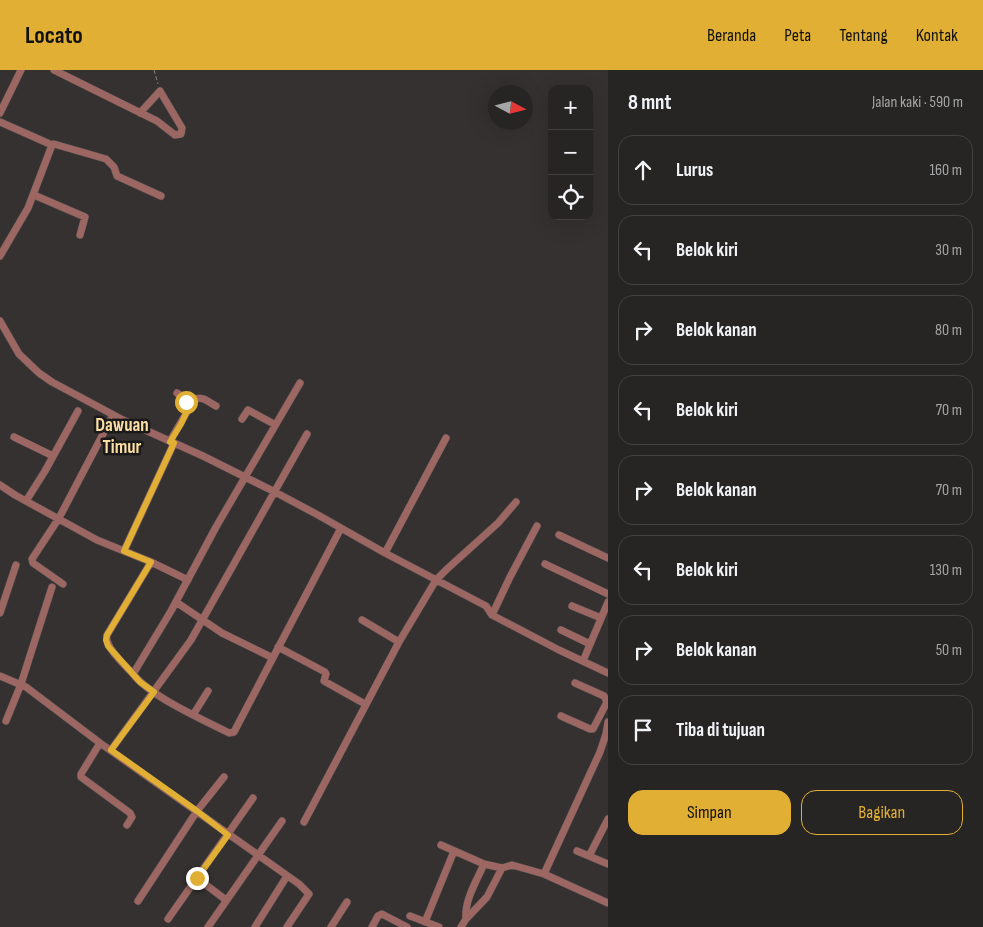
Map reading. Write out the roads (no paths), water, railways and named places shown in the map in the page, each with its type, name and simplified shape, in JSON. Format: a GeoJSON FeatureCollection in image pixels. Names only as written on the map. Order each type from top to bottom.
{"type":"FeatureCollection","features":[{"type":"Feature","properties":{"kind":"street"},"geometry":{"type":"LineString","coordinates":[[0,113],[21,70]]}},
{"type":"Feature","properties":{"kind":"street"},"geometry":{"type":"LineString","coordinates":[[54,70],[163,125],[175,135],[181,134],[182,128],[160,91],[140,113]]}},
{"type":"Feature","properties":{"kind":"street"},"geometry":{"type":"LineString","coordinates":[[0,122],[52,145],[56,144],[106,160],[114,167],[118,176],[161,196]]}},
{"type":"Feature","properties":{"kind":"street"},"geometry":{"type":"LineString","coordinates":[[0,256],[34,195],[52,145]]}},
{"type":"Feature","properties":{"kind":"street"},"geometry":{"type":"LineString","coordinates":[[34,195],[85,217],[80,235]]}},
{"type":"Feature","properties":{"kind":"street"},"geometry":{"type":"LineString","coordinates":[[0,321],[19,354],[39,373],[70,392],[113,415],[275,492],[486,606],[492,615],[608,673]]}},
{"type":"Feature","properties":{"kind":"street"},"geometry":{"type":"LineString","coordinates":[[133,674],[176,602],[211,535],[246,477],[274,424],[300,383]]}},
{"type":"Feature","properties":{"kind":"street"},"geometry":{"type":"LineString","coordinates":[[177,393],[182,396],[189,407]]}},
{"type":"Feature","properties":{"kind":"street"},"geometry":{"type":"LineString","coordinates":[[124,551],[189,407],[198,398],[203,398],[216,406]]}},
{"type":"Feature","properties":{"kind":"street"},"geometry":{"type":"LineString","coordinates":[[242,419],[248,410],[274,424]]}},
{"type":"Feature","properties":{"kind":"street"},"geometry":{"type":"LineString","coordinates":[[26,501],[54,456],[78,411]]}},
{"type":"Feature","properties":{"kind":"street"},"geometry":{"type":"LineString","coordinates":[[63,584],[33,563],[32,560],[59,518],[113,415]]}},
{"type":"Feature","properties":{"kind":"street"},"geometry":{"type":"LineString","coordinates":[[111,750],[191,640],[307,434]]}},
{"type":"Feature","properties":{"kind":"street"},"geometry":{"type":"LineString","coordinates":[[14,437],[54,456]]}},
{"type":"Feature","properties":{"kind":"street"},"geometry":{"type":"LineString","coordinates":[[385,553],[446,438]]}},
{"type":"Feature","properties":{"kind":"street"},"geometry":{"type":"LineString","coordinates":[[0,485],[97,540],[151,562],[188,580]]}},
{"type":"Feature","properties":{"kind":"street"},"geometry":{"type":"LineString","coordinates":[[304,822],[365,704],[436,580],[498,523],[516,502]]}},
{"type":"Feature","properties":{"kind":"street"},"geometry":{"type":"LineString","coordinates":[[492,615],[537,526]]}},
{"type":"Feature","properties":{"kind":"street"},"geometry":{"type":"LineString","coordinates":[[151,562],[107,635],[108,646],[140,682],[193,715],[229,733],[234,732],[341,528]]}},
{"type":"Feature","properties":{"kind":"street"},"geometry":{"type":"LineString","coordinates":[[559,535],[607,556]]}},
{"type":"Feature","properties":{"kind":"street"},"geometry":{"type":"LineString","coordinates":[[545,564],[608,594]]}},
{"type":"Feature","properties":{"kind":"street"},"geometry":{"type":"LineString","coordinates":[[0,612],[16,565]]}},
{"type":"Feature","properties":{"kind":"street"},"geometry":{"type":"LineString","coordinates":[[6,721],[21,684],[52,587]]}},
{"type":"Feature","properties":{"kind":"street"},"geometry":{"type":"LineString","coordinates":[[176,602],[222,633],[273,658]]}},
{"type":"Feature","properties":{"kind":"street"},"geometry":{"type":"LineString","coordinates":[[583,661],[608,602]]}},
{"type":"Feature","properties":{"kind":"street"},"geometry":{"type":"LineString","coordinates":[[572,606],[601,618]]}},
{"type":"Feature","properties":{"kind":"street"},"geometry":{"type":"LineString","coordinates":[[362,620],[399,642]]}},
{"type":"Feature","properties":{"kind":"street"},"geometry":{"type":"LineString","coordinates":[[561,630],[590,644]]}},
{"type":"Feature","properties":{"kind":"street"},"geometry":{"type":"LineString","coordinates":[[278,647],[325,672],[324,680],[365,704]]}},
{"type":"Feature","properties":{"kind":"street"},"geometry":{"type":"LineString","coordinates":[[0,676],[21,684],[100,743],[299,884],[309,894],[287,927]]}},
{"type":"Feature","properties":{"kind":"street"},"geometry":{"type":"LineString","coordinates":[[561,716],[594,729],[607,702],[607,698],[575,682]]}},
{"type":"Feature","properties":{"kind":"street"},"geometry":{"type":"LineString","coordinates":[[193,715],[208,691]]}},
{"type":"Feature","properties":{"kind":"street"},"geometry":{"type":"LineString","coordinates":[[544,874],[600,752],[607,728],[598,722]]}},
{"type":"Feature","properties":{"kind":"street"},"geometry":{"type":"LineString","coordinates":[[100,743],[81,777],[130,813],[132,817],[127,825]]}},
{"type":"Feature","properties":{"kind":"street"},"geometry":{"type":"LineString","coordinates":[[600,752],[608,755]]}},
{"type":"Feature","properties":{"kind":"street"},"geometry":{"type":"LineString","coordinates":[[138,901],[197,811],[224,777]]}},
{"type":"Feature","properties":{"kind":"street"},"geometry":{"type":"LineString","coordinates":[[168,919],[253,798]]}},
{"type":"Feature","properties":{"kind":"street"},"geometry":{"type":"LineString","coordinates":[[589,856],[608,819]]}},
{"type":"Feature","properties":{"kind":"street"},"geometry":{"type":"LineString","coordinates":[[208,927],[282,821]]}},
{"type":"Feature","properties":{"kind":"street"},"geometry":{"type":"LineString","coordinates":[[441,845],[484,864],[502,868],[512,865],[544,874],[608,903]]}},
{"type":"Feature","properties":{"kind":"street"},"geometry":{"type":"LineString","coordinates":[[425,922],[454,851]]}},
{"type":"Feature","properties":{"kind":"street"},"geometry":{"type":"LineString","coordinates":[[577,851],[608,864]]}},
{"type":"Feature","properties":{"kind":"street"},"geometry":{"type":"LineString","coordinates":[[466,919],[466,909],[484,864]]}},
{"type":"Feature","properties":{"kind":"street"},"geometry":{"type":"LineString","coordinates":[[461,927],[487,897],[502,868]]}},
{"type":"Feature","properties":{"kind":"street"},"geometry":{"type":"LineString","coordinates":[[254,927],[287,876]]}},
{"type":"Feature","properties":{"kind":"street"},"geometry":{"type":"LineString","coordinates":[[197,878],[226,900]]}},
{"type":"Feature","properties":{"kind":"street"},"geometry":{"type":"LineString","coordinates":[[331,927],[347,902]]}},
{"type":"Feature","properties":{"kind":"street"},"geometry":{"type":"LineString","coordinates":[[372,927],[378,916],[382,914],[407,927]]}},
{"type":"Feature","properties":{"kind":"street"},"geometry":{"type":"LineString","coordinates":[[410,916],[439,927]]}},
{"type":"Feature","properties":{"kind":"district","name":"Dawuan Timur"},"geometry":{"type":"Point","coordinates":[122,436]}}]}
